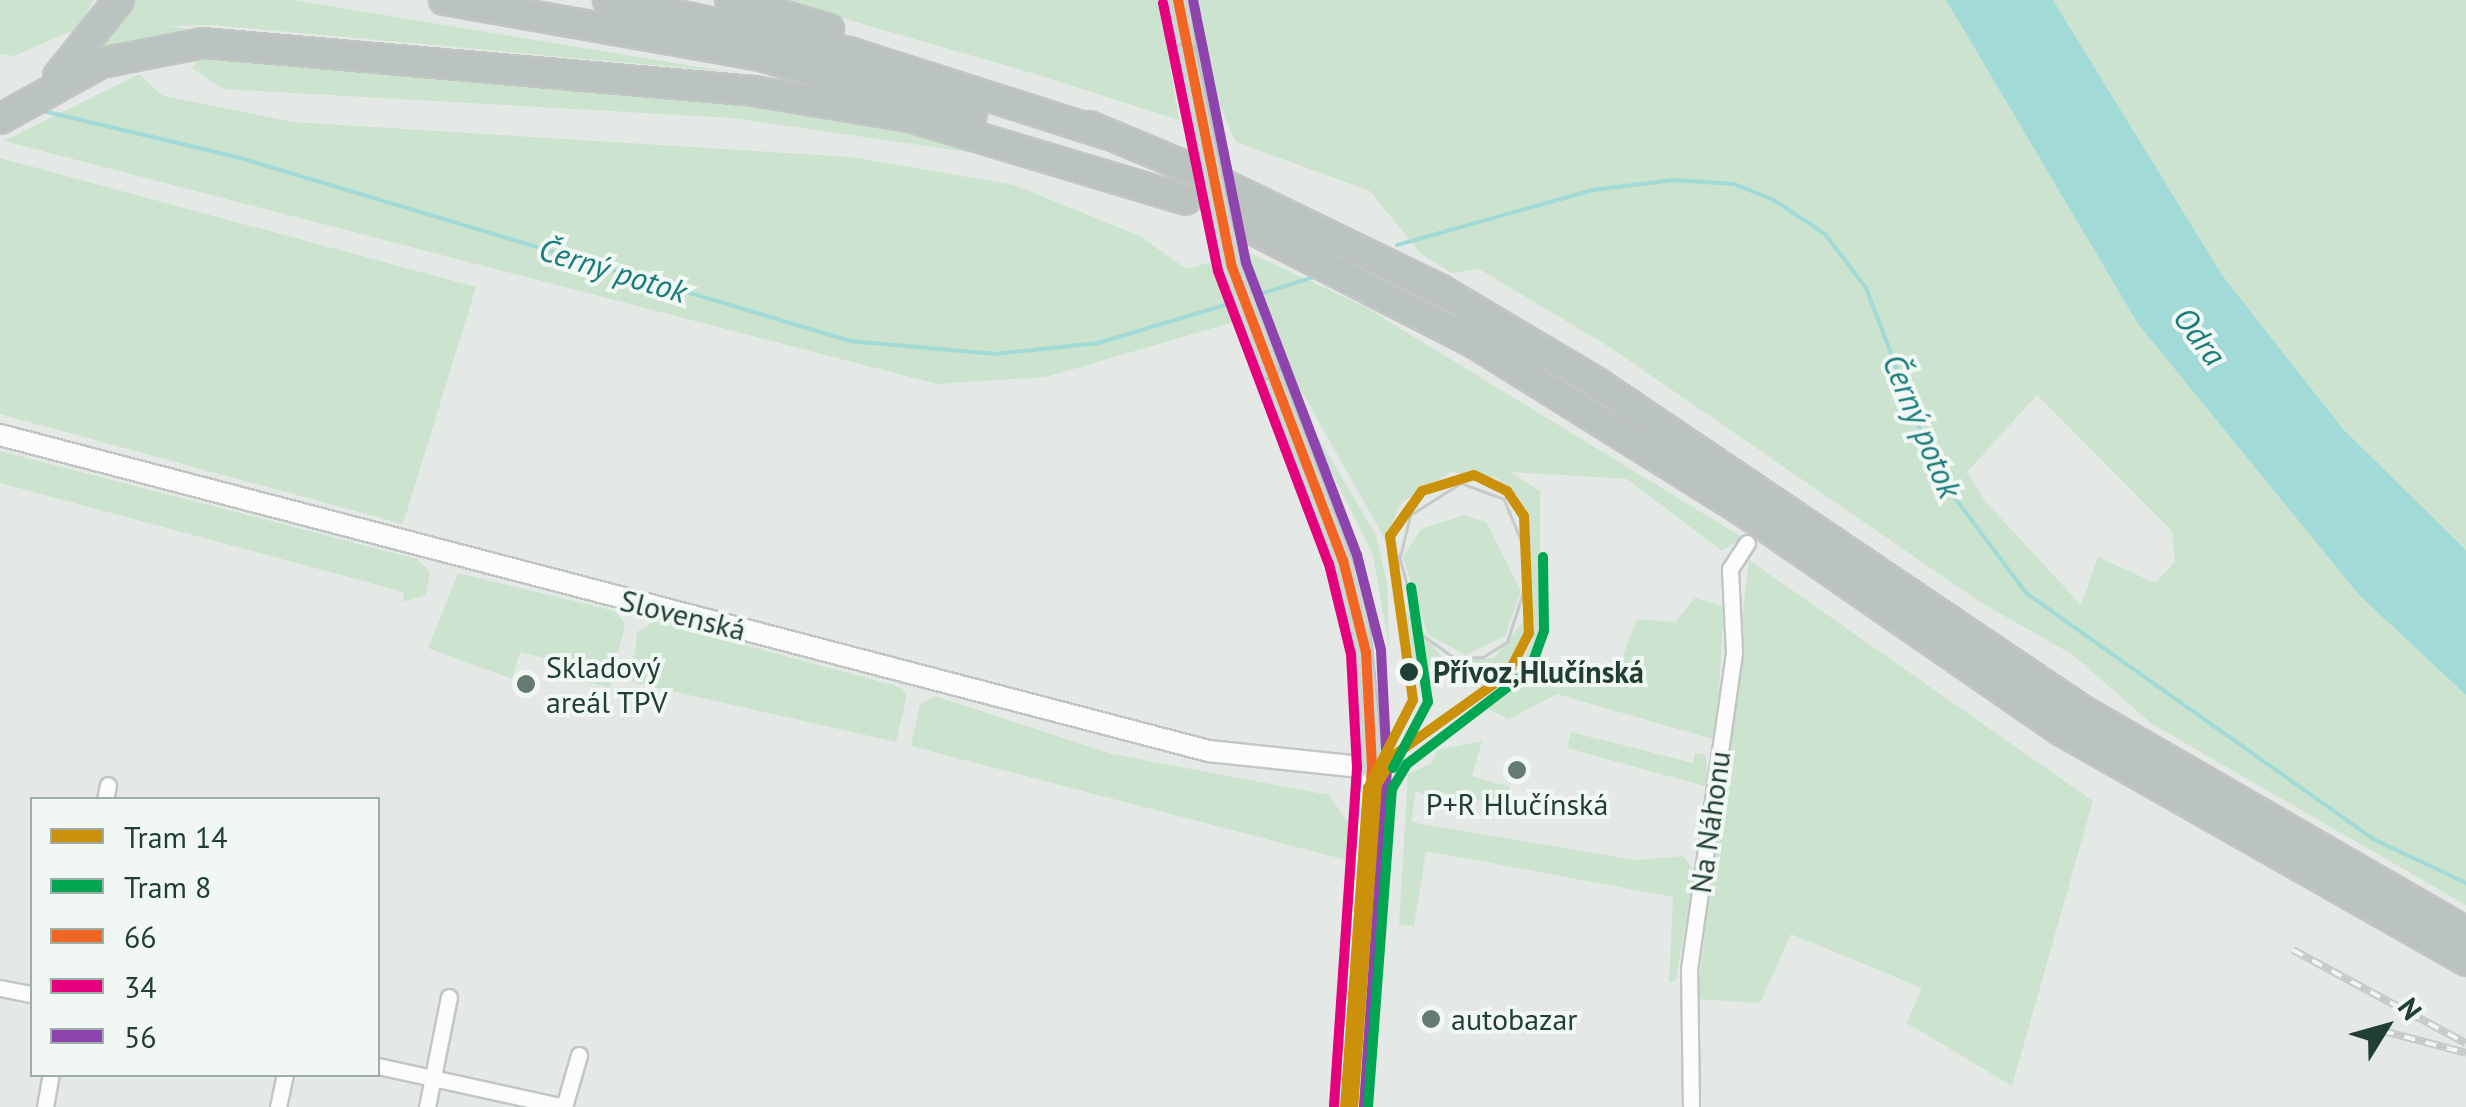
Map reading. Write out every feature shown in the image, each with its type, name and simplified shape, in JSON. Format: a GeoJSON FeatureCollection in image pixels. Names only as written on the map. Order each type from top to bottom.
{"type":"FeatureCollection","features":[{"type":"Feature","properties":{"kind":"highway"},"geometry":{"type":"LineString","coordinates":[[1,119],[71,66],[119,0]]}},
{"type":"Feature","properties":{"kind":"highway"},"geometry":{"type":"LineString","coordinates":[[1,119],[101,63],[203,43],[754,90],[910,116],[1194,204],[950,108],[838,76],[444,0]]}},
{"type":"Feature","properties":{"kind":"highway"},"geometry":{"type":"LineString","coordinates":[[608,0],[849,52],[1106,134]]}},
{"type":"Feature","properties":{"kind":"highway"},"geometry":{"type":"LineString","coordinates":[[730,0],[895,48],[1194,170]]}},
{"type":"Feature","properties":{"kind":"highway"},"geometry":{"type":"LineString","coordinates":[[1225,184],[1441,290],[1599,384],[2082,710],[2466,932]]}},
{"type":"Feature","properties":{"kind":"highway"},"geometry":{"type":"LineString","coordinates":[[1234,220],[1396,300],[1737,507],[2152,787],[2466,961]]}},
{"type":"Feature","properties":{"kind":"main road"},"geometry":{"type":"LineString","coordinates":[[1178,0],[1185,56],[1220,227],[1267,367],[1355,600],[1372,768]]}},
{"type":"Feature","properties":{"kind":"street","name":"Slovenská"},"geometry":{"type":"LineString","coordinates":[[0,435],[1209,751],[1372,768]]}},
{"type":"Feature","properties":{"kind":"street","name":"Na Náhonu"},"geometry":{"type":"LineString","coordinates":[[1692,1107],[1688,969],[1734,652],[1730,569],[1747,543]]}},
{"type":"Feature","properties":{"kind":"street"},"geometry":{"type":"LineString","coordinates":[[1349,1107],[1372,768]]}},
{"type":"Feature","properties":{"kind":"street"},"geometry":{"type":"LineString","coordinates":[[0,988],[30,994]]}},
{"type":"Feature","properties":{"kind":"street"},"geometry":{"type":"LineString","coordinates":[[427,1107],[449,997]]}},
{"type":"Feature","properties":{"kind":"street"},"geometry":{"type":"LineString","coordinates":[[380,1066],[564,1107],[580,1055]]}},
{"type":"Feature","properties":{"kind":"street"},"geometry":{"type":"LineString","coordinates":[[45,1107],[50,1077]]}},
{"type":"Feature","properties":{"kind":"street"},"geometry":{"type":"LineString","coordinates":[[278,1107],[284,1077]]}},
{"type":"Feature","properties":{"kind":"green space"},"geometry":{"type":"Polygon","coordinates":[[[0,0],[94,0],[78,28],[14,56],[0,54],[0,0]]]}},
{"type":"Feature","properties":{"kind":"green space"},"geometry":{"type":"Polygon","coordinates":[[[130,0],[293,0],[729,72],[212,25],[168,26],[203,31],[99,50],[130,0]]]}},
{"type":"Feature","properties":{"kind":"green space"},"geometry":{"type":"Polygon","coordinates":[[[780,0],[1159,0],[1179,120],[1035,74],[780,0]]]}},
{"type":"Feature","properties":{"kind":"green space"},"geometry":{"type":"Polygon","coordinates":[[[1197,0],[1946,0],[2138,324],[2359,595],[2466,695],[2466,905],[2152,724],[2073,655],[1980,602],[1608,346],[1479,269],[1452,273],[1421,254],[1370,191],[1236,142],[1207,79],[1197,0]],[[2037,395],[1967,472],[1985,501],[2081,605],[2098,557],[2155,583],[2175,562],[2172,531],[2037,395]]]}},
{"type":"Feature","properties":{"kind":"green space"},"geometry":{"type":"Polygon","coordinates":[[[2053,0],[2466,0],[2466,550],[2343,429],[2222,275],[2053,0]]]}},
{"type":"Feature","properties":{"kind":"green space"},"geometry":{"type":"Polygon","coordinates":[[[203,54],[693,93],[904,125],[1010,158],[733,118],[223,89],[192,68],[203,54]]]}},
{"type":"Feature","properties":{"kind":"green space"},"geometry":{"type":"Polygon","coordinates":[[[139,74],[163,96],[293,122],[851,157],[1014,185],[1140,236],[1186,269],[1216,261],[1234,322],[1046,377],[937,384],[4,141],[139,74]]]}},
{"type":"Feature","properties":{"kind":"green space"},"geometry":{"type":"Polygon","coordinates":[[[0,158],[476,287],[403,524],[0,414],[0,158]]]}},
{"type":"Feature","properties":{"kind":"green space"},"geometry":{"type":"Polygon","coordinates":[[[1246,251],[1365,307],[1742,537],[1722,551],[1627,479],[1511,472],[1540,491],[1540,672],[1611,686],[1637,619],[1675,622],[1695,598],[1724,607],[1716,740],[1557,694],[1509,719],[1479,705],[1518,671],[1533,640],[1527,510],[1497,478],[1451,472],[1401,503],[1385,539],[1302,392],[1290,385],[1246,251]]]}},
{"type":"Feature","properties":{"kind":"green space"},"geometry":{"type":"Polygon","coordinates":[[[1295,399],[1376,535],[1387,583],[1389,647],[1373,555],[1295,399]]]}},
{"type":"Feature","properties":{"kind":"green space"},"geometry":{"type":"Polygon","coordinates":[[[0,451],[417,559],[430,572],[426,595],[403,602],[404,592],[0,483],[0,451]]]}},
{"type":"Feature","properties":{"kind":"green space"},"geometry":{"type":"Polygon","coordinates":[[[1464,515],[1486,522],[1521,591],[1505,636],[1466,655],[1428,635],[1403,557],[1421,529],[1464,515]]]}},
{"type":"Feature","properties":{"kind":"green space"},"geometry":{"type":"Polygon","coordinates":[[[1749,560],[2093,801],[2012,1086],[1907,1023],[1922,988],[1791,934],[1760,1003],[1697,999],[1749,560]]]}},
{"type":"Feature","properties":{"kind":"green space"},"geometry":{"type":"Polygon","coordinates":[[[458,573],[615,611],[625,624],[610,688],[561,676],[564,663],[520,652],[512,679],[428,648],[458,573]]]}},
{"type":"Feature","properties":{"kind":"green space"},"geometry":{"type":"Polygon","coordinates":[[[1404,608],[1445,661],[1494,658],[1525,619],[1524,634],[1510,665],[1478,690],[1459,668],[1415,667],[1404,608]]]}},
{"type":"Feature","properties":{"kind":"green space"},"geometry":{"type":"Polygon","coordinates":[[[655,621],[900,687],[907,695],[896,742],[632,682],[637,632],[655,621]]]}},
{"type":"Feature","properties":{"kind":"green space"},"geometry":{"type":"Polygon","coordinates":[[[935,696],[1112,754],[1329,795],[1349,824],[1346,860],[911,746],[920,704],[935,696]]]}},
{"type":"Feature","properties":{"kind":"green space"},"geometry":{"type":"Polygon","coordinates":[[[1571,732],[1693,763],[1695,753],[1706,755],[1708,787],[1567,748],[1571,732]]]}},
{"type":"Feature","properties":{"kind":"green space"},"geometry":{"type":"Polygon","coordinates":[[[1482,741],[1472,776],[1510,787],[1506,806],[1469,798],[1464,810],[1416,791],[1411,822],[1636,860],[1683,856],[1694,871],[1676,980],[1669,983],[1673,897],[1426,851],[1414,926],[1399,925],[1408,774],[1432,763],[1437,750],[1482,741]]]}},
{"type":"Feature","properties":{"kind":"water","name":"Odra"},"geometry":{"type":"Polygon","coordinates":[[[1946,0],[2053,0],[2222,275],[2343,429],[2466,550],[2466,695],[2359,595],[2138,324],[1946,0]]]}},
{"type":"Feature","properties":{"kind":"waterway","name":"Černý potok"},"geometry":{"type":"LineString","coordinates":[[39,110],[237,157],[850,341],[995,354],[1098,343],[1231,303]]}},
{"type":"Feature","properties":{"kind":"waterway","name":"Černý potok"},"geometry":{"type":"LineString","coordinates":[[1397,245],[1593,190],[1673,180],[1734,184],[1772,199],[1825,234],[1866,288],[1937,474],[2026,593],[2373,839],[2466,883]]}},
{"type":"Feature","properties":{"kind":"waterway","name":"Černý potok"},"geometry":{"type":"LineString","coordinates":[[1257,295],[1314,277]]}},
{"type":"Feature","properties":{"kind":"tram line","name":"14"},"geometry":{"type":"LineString","coordinates":[[1345,1107],[1368,788],[1413,700],[1390,536],[1422,491],[1474,475],[1507,491],[1524,516],[1529,633],[1508,674],[1396,754],[1377,784],[1353,1107]]}},
{"type":"Feature","properties":{"kind":"tram line"},"geometry":{"type":"LineString","coordinates":[[1397,570],[1410,515],[1461,483],[1504,499],[1528,557]]}},
{"type":"Feature","properties":{"kind":"tram line"},"geometry":{"type":"LineString","coordinates":[[1399,555],[1421,634],[1455,658],[1483,657],[1507,642],[1529,574]]}},
{"type":"Feature","properties":{"kind":"tram line","name":"8"},"geometry":{"type":"LineString","coordinates":[[1368,1107],[1392,789],[1407,764],[1530,670],[1544,631],[1543,557]]}},
{"type":"Feature","properties":{"kind":"tram line","name":"8"},"geometry":{"type":"LineString","coordinates":[[1393,768],[1428,702],[1411,587]]}},
{"type":"Feature","properties":{"kind":"railway"},"geometry":{"type":"LineString","coordinates":[[2293,950],[2466,1043]]}},
{"type":"Feature","properties":{"kind":"railway"},"geometry":{"type":"LineString","coordinates":[[2383,1031],[2466,1053]]}},
{"type":"Feature","properties":{"kind":"transit line","name":"66"},"geometry":{"type":"LineString","coordinates":[[1178,0],[1232,267],[1343,560],[1366,652],[1372,768],[1349,1107]]}},
{"type":"Feature","properties":{"kind":"transit line","name":"56"},"geometry":{"type":"LineString","coordinates":[[1193,0],[1246,263],[1357,555],[1381,650],[1387,769],[1364,1107]]}},
{"type":"Feature","properties":{"kind":"transit line","name":"34"},"geometry":{"type":"LineString","coordinates":[[1163,3],[1218,271],[1329,564],[1351,654],[1357,768],[1334,1106]]}},
{"type":"Feature","properties":{"kind":"place","name":"Přívoz,Hlučínská"},"geometry":{"type":"Point","coordinates":[1409,672]}},
{"type":"Feature","properties":{"kind":"place","name":"Skladový areál TPV"},"geometry":{"type":"Point","coordinates":[526,684]}},
{"type":"Feature","properties":{"kind":"place","name":"P+R Hlučínská"},"geometry":{"type":"Point","coordinates":[1517,770]}},
{"type":"Feature","properties":{"kind":"place","name":"autobazar"},"geometry":{"type":"Point","coordinates":[1431,1019]}}]}
